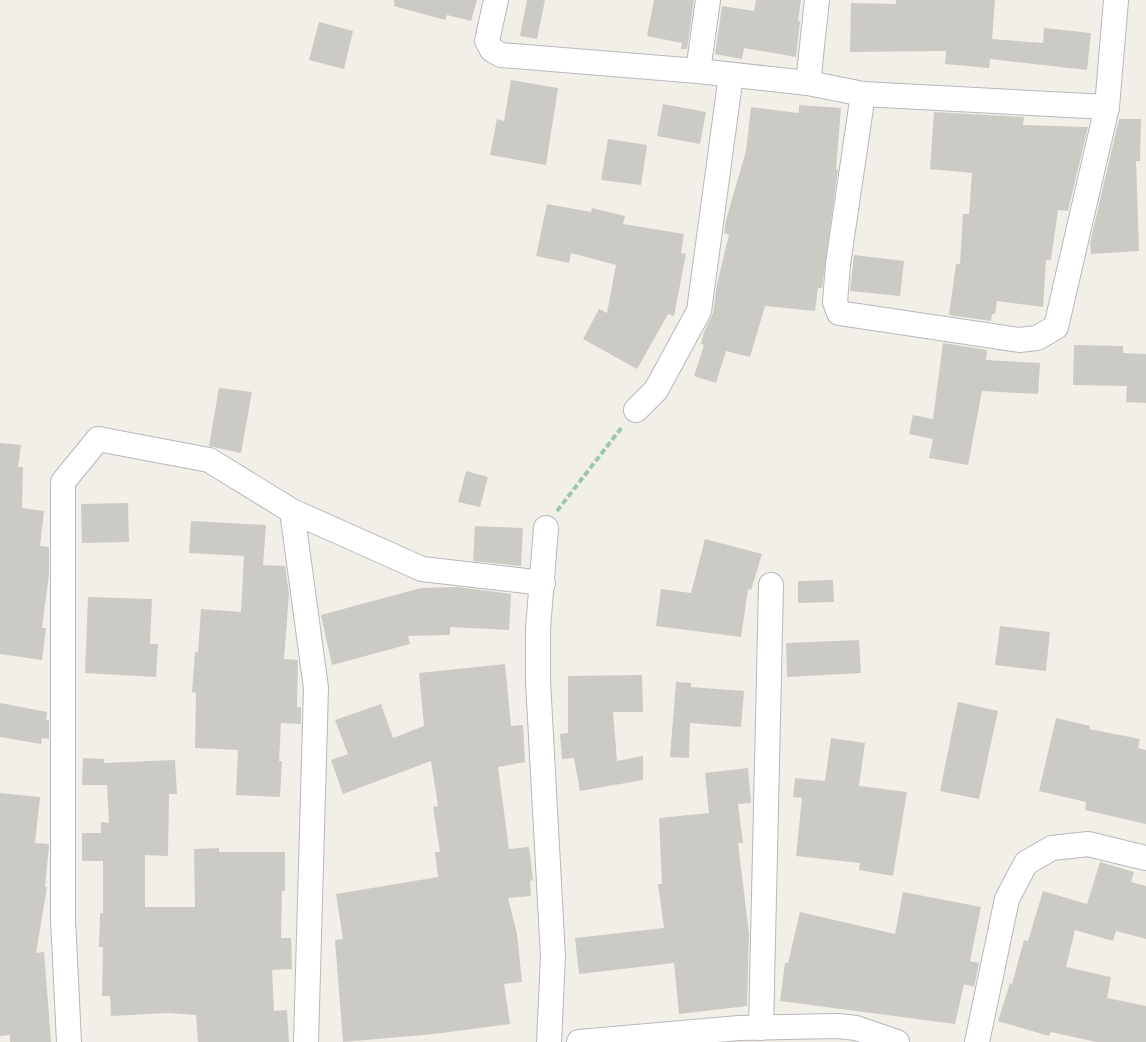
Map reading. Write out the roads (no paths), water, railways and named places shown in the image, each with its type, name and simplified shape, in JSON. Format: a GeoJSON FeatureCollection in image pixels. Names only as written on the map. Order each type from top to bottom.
{"type":"FeatureCollection","features":[{"type":"Feature","properties":{"kind":"street"},"geometry":{"type":"LineString","coordinates":[[496,0],[487,41],[492,50],[501,55],[698,71],[808,83],[863,94],[1107,107]]}},
{"type":"Feature","properties":{"kind":"street"},"geometry":{"type":"LineString","coordinates":[[698,71],[708,0]]}},
{"type":"Feature","properties":{"kind":"street"},"geometry":{"type":"LineString","coordinates":[[808,83],[817,0]]}},
{"type":"Feature","properties":{"kind":"street"},"geometry":{"type":"LineString","coordinates":[[863,94],[838,264],[835,302],[839,313],[1019,340],[1037,338],[1056,327],[1107,107],[1116,0]]}},
{"type":"Feature","properties":{"kind":"street"},"geometry":{"type":"LineString","coordinates":[[636,410],[656,390],[699,311],[731,75]]}},
{"type":"Feature","properties":{"kind":"street"},"geometry":{"type":"LineString","coordinates":[[69,1042],[63,919],[63,482],[98,439],[209,460],[292,511],[422,569],[543,583]]}},
{"type":"Feature","properties":{"kind":"street"},"geometry":{"type":"LineString","coordinates":[[292,511],[315,688],[306,1042]]}},
{"type":"Feature","properties":{"kind":"street"},"geometry":{"type":"LineString","coordinates":[[546,528],[538,629],[538,670],[553,957],[549,1042]]}},
{"type":"Feature","properties":{"kind":"street"},"geometry":{"type":"LineString","coordinates":[[746,1033],[771,585]]}},
{"type":"Feature","properties":{"kind":"street"},"geometry":{"type":"LineString","coordinates":[[976,1042],[1007,899],[1026,863],[1052,848],[1088,844],[1146,858]]}},
{"type":"Feature","properties":{"kind":"street"},"geometry":{"type":"LineString","coordinates":[[579,1042],[837,1026],[856,1028],[897,1042]]}}]}
